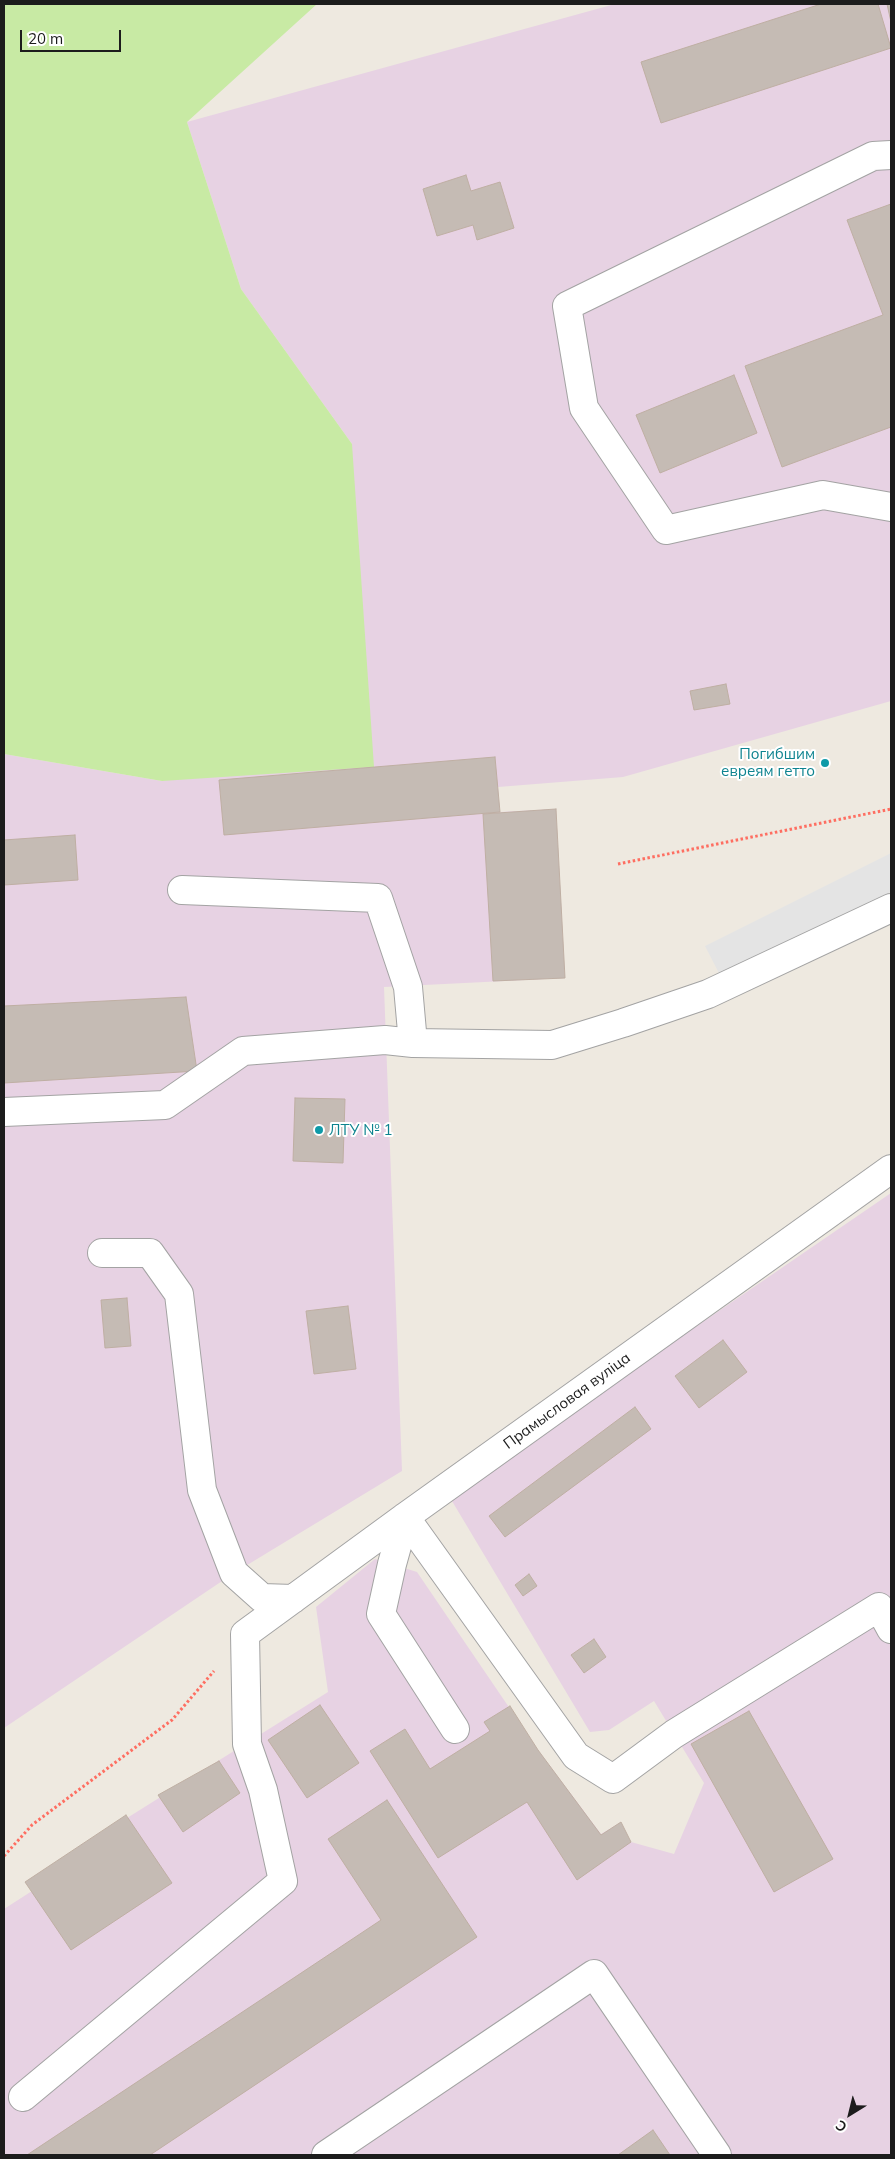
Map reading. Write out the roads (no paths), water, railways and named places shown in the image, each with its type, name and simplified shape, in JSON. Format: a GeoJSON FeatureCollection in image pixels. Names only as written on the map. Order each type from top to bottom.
{"type":"FeatureCollection","features":[{"type":"Feature","properties":{"kind":"street"},"geometry":{"type":"LineString","coordinates":[[891,155],[873,156],[566,306],[584,408],[666,530],[824,495],[891,507]]}},
{"type":"Feature","properties":{"kind":"street"},"geometry":{"type":"LineString","coordinates":[[182,890],[378,898],[408,987],[413,1043]]}},
{"type":"Feature","properties":{"kind":"street"},"geometry":{"type":"LineString","coordinates":[[4,1112],[165,1105],[243,1051],[385,1040],[413,1043],[552,1045],[708,994],[891,908]]}},
{"type":"Feature","properties":{"kind":"street","name":"Прамысловая вуліца"},"geometry":{"type":"LineString","coordinates":[[22,2097],[284,1881],[263,1790],[247,1744],[245,1634],[405,1516],[891,1169]]}},
{"type":"Feature","properties":{"kind":"street"},"geometry":{"type":"LineString","coordinates":[[102,1253],[150,1253],[179,1294],[202,1490],[234,1573],[262,1598],[293,1599]]}},
{"type":"Feature","properties":{"kind":"street"},"geometry":{"type":"LineString","coordinates":[[405,1516],[576,1756],[613,1778],[674,1734],[879,1606],[891,1629]]}},
{"type":"Feature","properties":{"kind":"street"},"geometry":{"type":"LineString","coordinates":[[405,1516],[381,1614],[455,1729]]}},
{"type":"Feature","properties":{"kind":"street"},"geometry":{"type":"LineString","coordinates":[[326,2155],[594,1974],[717,2155]]}},
{"type":"Feature","properties":{"kind":"place","name":"Погибшим евреям гетто"},"geometry":{"type":"Point","coordinates":[825,763]}},
{"type":"Feature","properties":{"kind":"place","name":"ЛТУ № 1"},"geometry":{"type":"Point","coordinates":[319,1130]}}]}
